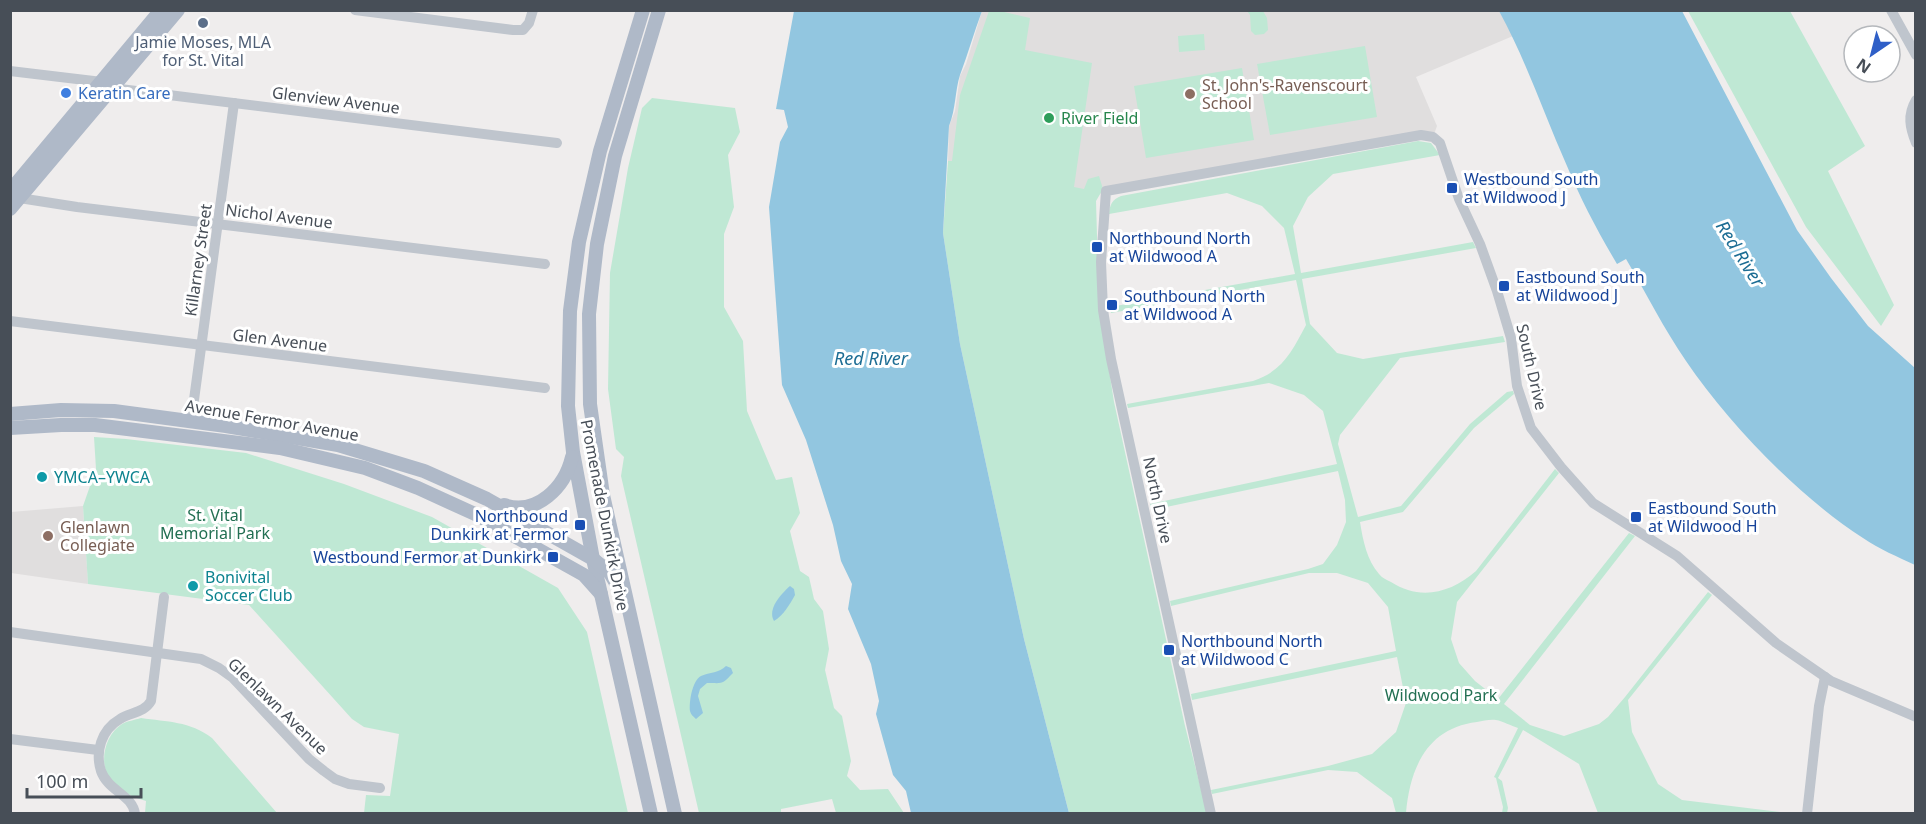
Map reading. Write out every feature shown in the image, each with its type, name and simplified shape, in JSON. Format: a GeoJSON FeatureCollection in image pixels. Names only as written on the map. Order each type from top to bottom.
{"type":"FeatureCollection","features":[{"type":"Feature","properties":{"kind":"main road"},"geometry":{"type":"LineString","coordinates":[[13,199],[107,85],[161,10]]}},
{"type":"Feature","properties":{"kind":"main road"},"geometry":{"type":"LineString","coordinates":[[107,85],[178,10]]}},
{"type":"Feature","properties":{"kind":"main road","name":"Promenade Dunkirk Drive"},"geometry":{"type":"LineString","coordinates":[[643,10],[600,151],[578,247],[569,325],[568,406],[573,452],[593,559],[651,813]]}},
{"type":"Feature","properties":{"kind":"main road","name":"Promenade Dunkirk Drive"},"geometry":{"type":"LineString","coordinates":[[659,10],[615,156],[596,251],[589,314],[590,404],[603,495],[675,813]]}},
{"type":"Feature","properties":{"kind":"main road"},"geometry":{"type":"LineString","coordinates":[[578,247],[596,251]]}},
{"type":"Feature","properties":{"kind":"main road","name":"Avenue Fermor Avenue"},"geometry":{"type":"LineString","coordinates":[[10,414],[94,410],[191,422],[338,445],[424,471],[487,500],[593,559],[610,573],[628,602]]}},
{"type":"Feature","properties":{"kind":"main road","name":"Avenue Fermor Avenue"},"geometry":{"type":"LineString","coordinates":[[10,428],[95,425],[240,442],[308,453],[393,478],[447,500],[532,545],[584,576],[602,595]]}},
{"type":"Feature","properties":{"kind":"main road"},"geometry":{"type":"LineString","coordinates":[[487,500],[513,508],[537,504],[555,491],[565,479],[573,452]]}},
{"type":"Feature","properties":{"kind":"main road"},"geometry":{"type":"LineString","coordinates":[[393,478],[403,478],[407,472],[406,466]]}},
{"type":"Feature","properties":{"kind":"street"},"geometry":{"type":"LineString","coordinates":[[355,10],[513,30],[523,30],[529,23],[533,10]]}},
{"type":"Feature","properties":{"kind":"street"},"geometry":{"type":"LineString","coordinates":[[1891,10],[1916,55]]}},
{"type":"Feature","properties":{"kind":"street","name":"Glenview Avenue"},"geometry":{"type":"LineString","coordinates":[[10,70],[234,103],[557,143]]}},
{"type":"Feature","properties":{"kind":"street"},"geometry":{"type":"LineString","coordinates":[[1916,100],[1909,116],[1916,143]]}},
{"type":"Feature","properties":{"kind":"street","name":"Killarney Street"},"geometry":{"type":"LineString","coordinates":[[191,422],[234,103]]}},
{"type":"Feature","properties":{"kind":"street","name":"South Drive"},"geometry":{"type":"LineString","coordinates":[[1106,191],[1421,135],[1433,136],[1440,143],[1459,199],[1480,244],[1497,291],[1511,338],[1517,386],[1531,428],[1561,466],[1593,503],[1677,556],[1776,643],[1825,677],[1916,717]]}},
{"type":"Feature","properties":{"kind":"street","name":"North Drive"},"geometry":{"type":"LineString","coordinates":[[1106,191],[1101,262],[1103,310],[1111,359],[1211,813]]}},
{"type":"Feature","properties":{"kind":"street","name":"Nichol Avenue"},"geometry":{"type":"LineString","coordinates":[[13,199],[545,264]]}},
{"type":"Feature","properties":{"kind":"street","name":"Glen Avenue"},"geometry":{"type":"LineString","coordinates":[[10,321],[545,388]]}},
{"type":"Feature","properties":{"kind":"street"},"geometry":{"type":"LineString","coordinates":[[135,813],[132,803],[112,788],[103,777],[98,750],[105,734],[115,722],[147,707],[151,701],[164,597]]}},
{"type":"Feature","properties":{"kind":"street","name":"Glenlawn Avenue"},"geometry":{"type":"LineString","coordinates":[[10,632],[201,659],[232,678],[309,759],[324,771],[349,784],[380,788]]}},
{"type":"Feature","properties":{"kind":"street"},"geometry":{"type":"LineString","coordinates":[[1807,813],[1819,706],[1825,677]]}},
{"type":"Feature","properties":{"kind":"street"},"geometry":{"type":"LineString","coordinates":[[10,739],[98,750]]}},
{"type":"Feature","properties":{"kind":"shaded area","name":"St. John's-Ravenscourt School"},"geometry":{"type":"Polygon","coordinates":[[[1499,10],[1513,36],[1416,77],[1437,126],[1433,137],[1108,195],[948,161],[949,126],[955,111],[960,76],[966,64],[982,11],[1499,10]]]}},
{"type":"Feature","properties":{"kind":"shaded area","name":"Glenlawn Collegiate"},"geometry":{"type":"Polygon","coordinates":[[[83,506],[88,584],[11,573],[11,512],[83,506]]]}},
{"type":"Feature","properties":{"kind":"green space"},"geometry":{"type":"Polygon","coordinates":[[[989,11],[1000,11],[1030,18],[1025,50],[1092,63],[1074,187],[1084,189],[1088,179],[1099,176],[1103,189],[1096,201],[1099,305],[1114,402],[1185,726],[1207,813],[1069,813],[1024,639],[960,344],[943,233],[948,161],[952,161],[960,95],[989,11]]]}},
{"type":"Feature","properties":{"kind":"green space"},"geometry":{"type":"Polygon","coordinates":[[[1247,11],[1263,11],[1267,18],[1268,30],[1264,34],[1255,35],[1251,31],[1250,15],[1247,11]]]}},
{"type":"Feature","properties":{"kind":"green space"},"geometry":{"type":"Polygon","coordinates":[[[1688,11],[1790,11],[1865,146],[1828,171],[1894,305],[1881,326],[1806,227],[1688,11]]]}},
{"type":"Feature","properties":{"kind":"green space"},"geometry":{"type":"Polygon","coordinates":[[[1204,34],[1205,50],[1179,52],[1178,36],[1204,34]]]}},
{"type":"Feature","properties":{"kind":"green space"},"geometry":{"type":"Polygon","coordinates":[[[1365,46],[1377,117],[1270,135],[1257,64],[1365,46]]]}},
{"type":"Feature","properties":{"kind":"green space"},"geometry":{"type":"Polygon","coordinates":[[[1242,68],[1254,140],[1146,158],[1134,86],[1242,68]]]}},
{"type":"Feature","properties":{"kind":"green space"},"geometry":{"type":"Polygon","coordinates":[[[652,98],[735,108],[740,132],[728,155],[734,207],[724,234],[724,307],[743,341],[747,411],[776,480],[792,477],[800,513],[790,531],[800,571],[809,577],[814,599],[823,611],[829,649],[825,670],[834,708],[842,716],[851,761],[847,776],[860,790],[888,789],[904,813],[836,813],[832,799],[781,809],[781,813],[699,813],[621,476],[624,457],[616,449],[608,389],[610,273],[628,168],[642,108],[652,98]]]}},
{"type":"Feature","properties":{"kind":"green space","name":"Wildwood Park"},"geometry":{"type":"Polygon","coordinates":[[[1418,141],[1431,143],[1440,155],[1333,174],[1308,197],[1293,226],[1301,273],[1473,242],[1476,248],[1302,279],[1310,324],[1337,353],[1363,359],[1503,336],[1505,342],[1400,358],[1340,435],[1338,444],[1358,517],[1401,506],[1470,424],[1507,392],[1513,391],[1514,394],[1474,428],[1403,512],[1360,522],[1371,563],[1383,578],[1413,591],[1435,592],[1456,585],[1476,571],[1555,469],[1559,473],[1457,602],[1451,639],[1459,663],[1475,681],[1498,699],[1629,533],[1635,536],[1504,704],[1530,725],[1564,736],[1599,724],[1625,697],[1708,592],[1712,595],[1628,700],[1632,732],[1658,784],[1682,800],[1788,813],[1598,813],[1579,764],[1523,730],[1498,778],[1502,781],[1508,808],[1507,813],[1502,813],[1503,807],[1494,777],[1518,728],[1494,720],[1460,726],[1445,732],[1434,742],[1424,753],[1417,766],[1408,796],[1406,813],[1396,813],[1392,798],[1357,772],[1328,770],[1212,794],[1211,790],[1328,766],[1372,754],[1396,732],[1406,703],[1397,657],[1192,700],[1191,694],[1396,651],[1388,607],[1368,583],[1337,573],[1309,573],[1171,606],[1170,601],[1323,564],[1337,545],[1346,522],[1345,500],[1338,471],[1152,510],[1150,504],[1337,464],[1323,411],[1304,395],[1269,383],[1128,408],[1127,404],[1253,381],[1263,377],[1286,359],[1306,325],[1296,280],[1111,313],[1110,307],[1295,274],[1284,228],[1262,206],[1227,193],[1109,214],[1110,208],[1112,203],[1121,196],[1418,141]]]}},
{"type":"Feature","properties":{"kind":"green space","name":"St. Vital Memorial Park"},"geometry":{"type":"Polygon","coordinates":[[[94,437],[246,453],[344,484],[432,517],[558,588],[587,632],[628,813],[364,813],[366,795],[390,796],[399,734],[364,727],[352,719],[249,605],[88,584],[83,506],[96,469],[94,437]]]}},
{"type":"Feature","properties":{"kind":"green space"},"geometry":{"type":"Polygon","coordinates":[[[141,718],[187,725],[204,732],[212,738],[277,813],[145,813],[146,801],[128,794],[113,783],[105,769],[104,760],[107,743],[116,729],[124,723],[141,718]]]}},
{"type":"Feature","properties":{"kind":"water","name":"Red River"},"geometry":{"type":"Polygon","coordinates":[[[794,11],[982,11],[960,75],[949,126],[943,233],[960,344],[1024,639],[1069,813],[911,813],[906,791],[893,775],[876,714],[879,701],[871,664],[848,609],[852,584],[841,561],[833,525],[806,440],[782,385],[769,207],[780,142],[788,127],[784,110],[776,109],[794,11]]]}},
{"type":"Feature","properties":{"kind":"water","name":"Red River"},"geometry":{"type":"Polygon","coordinates":[[[1499,11],[1682,11],[1797,230],[1868,326],[1915,368],[1915,565],[1869,542],[1814,502],[1744,434],[1703,385],[1670,336],[1626,259],[1617,264],[1597,228],[1572,179],[1526,68],[1499,11]]]}},
{"type":"Feature","properties":{"kind":"water"},"geometry":{"type":"Polygon","coordinates":[[[790,586],[794,589],[795,595],[789,606],[774,621],[772,612],[774,607],[779,597],[790,586]]]}},
{"type":"Feature","properties":{"kind":"water"},"geometry":{"type":"Polygon","coordinates":[[[726,666],[731,668],[733,673],[726,680],[722,683],[707,683],[700,689],[698,696],[703,713],[696,719],[690,711],[695,682],[701,676],[726,666]]]}},
{"type":"Feature","properties":{"kind":"place","name":"Jamie Moses, MLA for St. Vital"},"geometry":{"type":"Point","coordinates":[203,23]}},
{"type":"Feature","properties":{"kind":"place","name":"Keratin Care"},"geometry":{"type":"Point","coordinates":[66,93]}},
{"type":"Feature","properties":{"kind":"place","name":"St. John's-Ravenscourt School"},"geometry":{"type":"Point","coordinates":[1190,94]}},
{"type":"Feature","properties":{"kind":"place","name":"River Field"},"geometry":{"type":"Point","coordinates":[1049,118]}},
{"type":"Feature","properties":{"kind":"place","name":"Westbound South at Wildwood J"},"geometry":{"type":"Point","coordinates":[1452,188]}},
{"type":"Feature","properties":{"kind":"place","name":"Northbound North at Wildwood A"},"geometry":{"type":"Point","coordinates":[1097,247]}},
{"type":"Feature","properties":{"kind":"place","name":"Eastbound South at Wildwood J"},"geometry":{"type":"Point","coordinates":[1504,286]}},
{"type":"Feature","properties":{"kind":"place","name":"Southbound North at Wildwood A"},"geometry":{"type":"Point","coordinates":[1112,305]}},
{"type":"Feature","properties":{"kind":"place","name":"YMCA–YWCA"},"geometry":{"type":"Point","coordinates":[42,477]}},
{"type":"Feature","properties":{"kind":"place","name":"Eastbound South at Wildwood H"},"geometry":{"type":"Point","coordinates":[1636,517]}},
{"type":"Feature","properties":{"kind":"place","name":"Northbound Dunkirk at Fermor"},"geometry":{"type":"Point","coordinates":[580,525]}},
{"type":"Feature","properties":{"kind":"place","name":"Glenlawn Collegiate"},"geometry":{"type":"Point","coordinates":[48,536]}},
{"type":"Feature","properties":{"kind":"place","name":"Westbound Fermor at Dunkirk"},"geometry":{"type":"Point","coordinates":[553,557]}},
{"type":"Feature","properties":{"kind":"place","name":"Bonivital Soccer Club"},"geometry":{"type":"Point","coordinates":[193,586]}},
{"type":"Feature","properties":{"kind":"place","name":"Northbound North at Wildwood C"},"geometry":{"type":"Point","coordinates":[1169,650]}}]}
